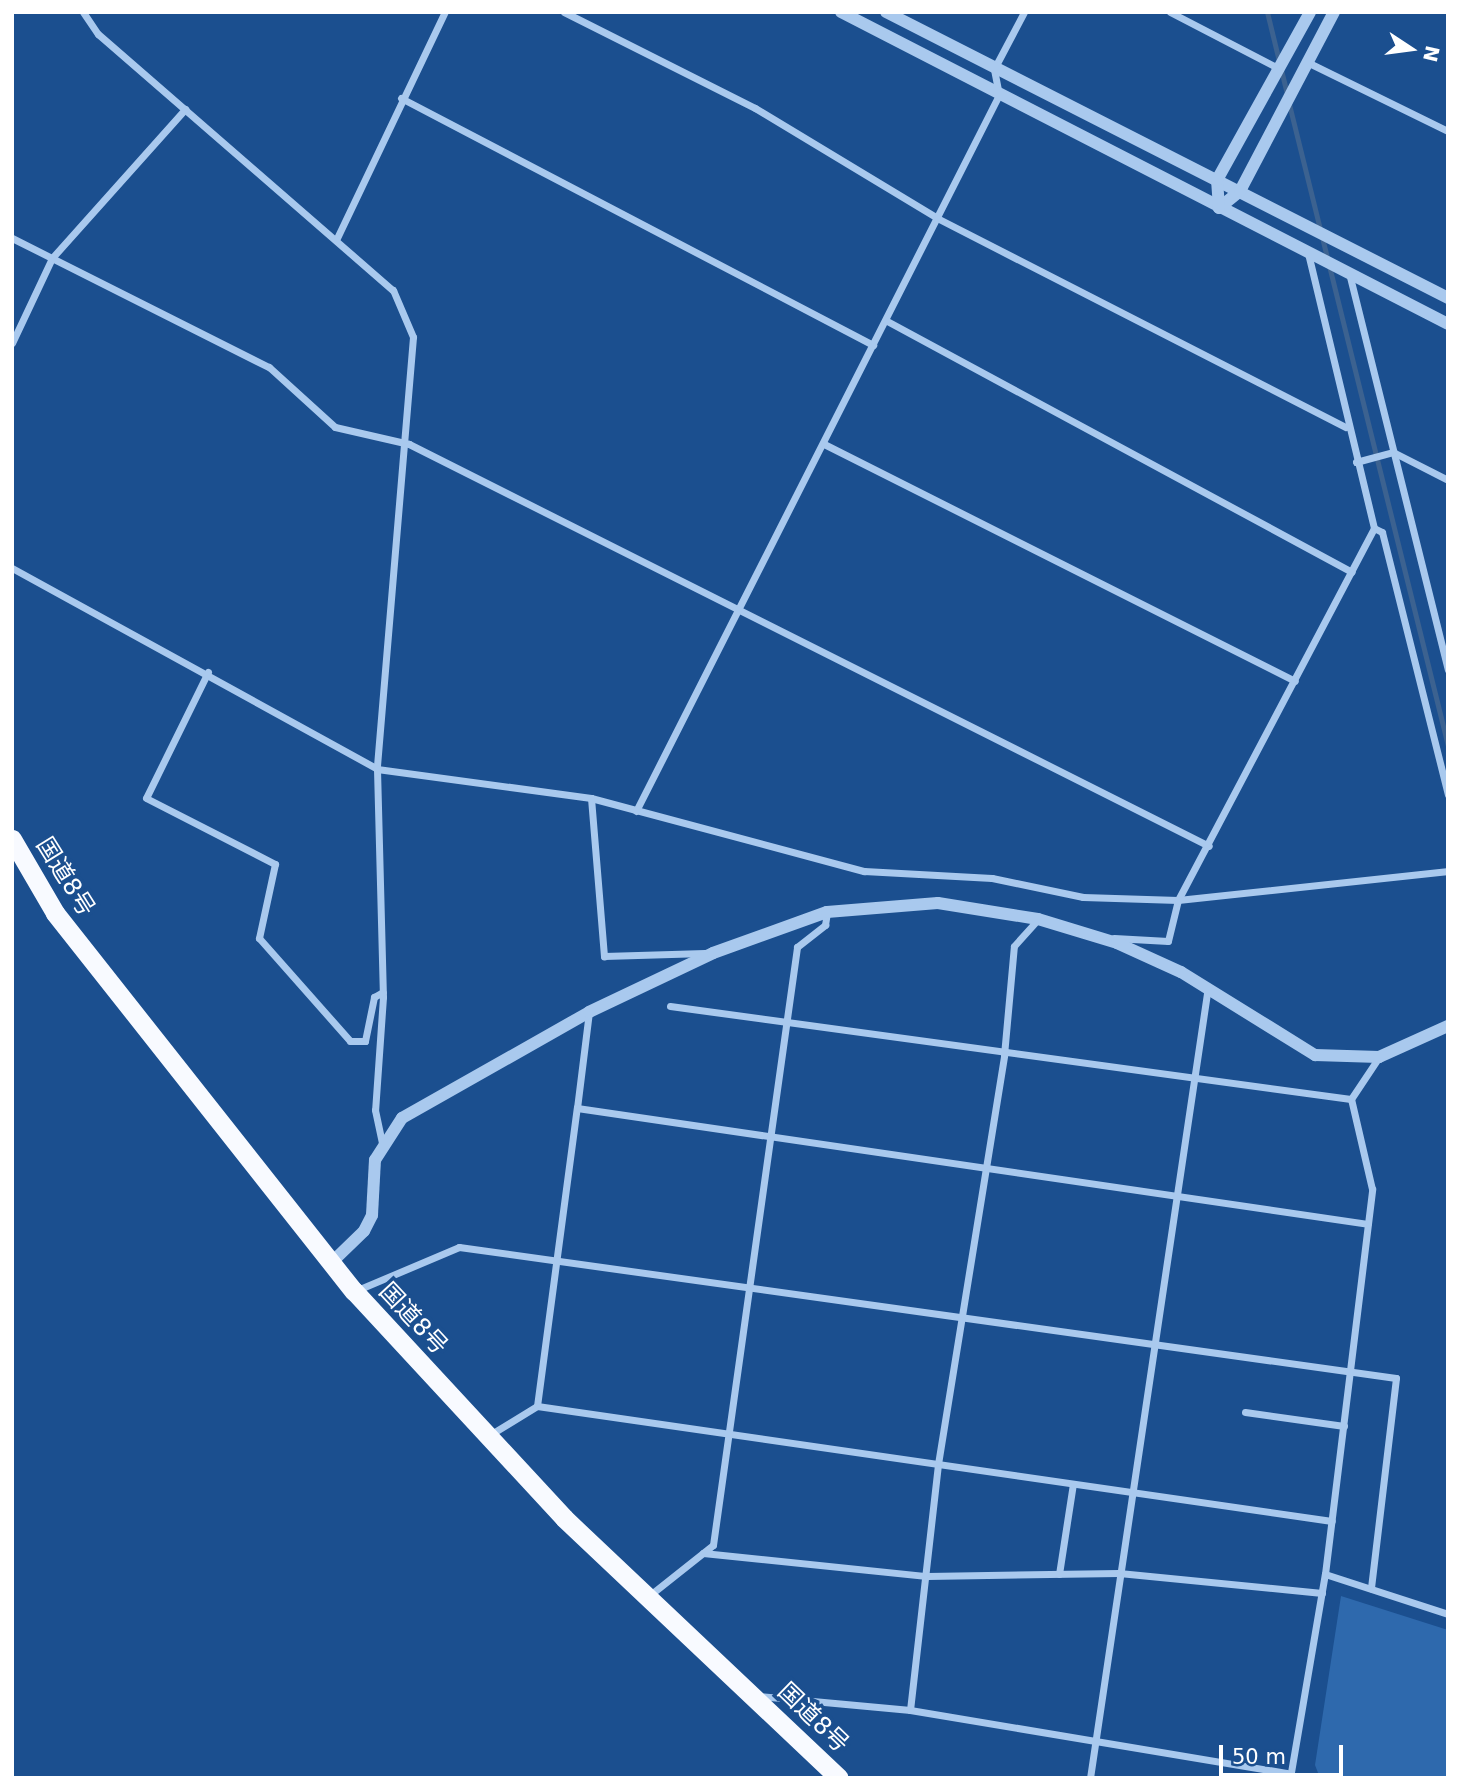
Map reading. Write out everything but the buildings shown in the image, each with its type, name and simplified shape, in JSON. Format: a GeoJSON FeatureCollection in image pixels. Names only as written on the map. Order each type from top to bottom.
{"type":"FeatureCollection","features":[{"type":"Feature","properties":{"kind":"highway","name":"国道8号"},"geometry":{"type":"LineString","coordinates":[[12,839],[55,913],[354,1291],[488,1436],[647,1598],[839,1778]]}},
{"type":"Feature","properties":{"kind":"street"},"geometry":{"type":"LineString","coordinates":[[83,12],[98,34],[337,238],[393,290],[406,314],[413,337],[409,444],[377,769],[383,992],[375,1110],[382,1142],[372,1215],[331,1264]]}},
{"type":"Feature","properties":{"kind":"street"},"geometry":{"type":"LineString","coordinates":[[337,238],[401,98],[445,12]]}},
{"type":"Feature","properties":{"kind":"street"},"geometry":{"type":"LineString","coordinates":[[565,12],[755,108],[937,218],[1346,427]]}},
{"type":"Feature","properties":{"kind":"street"},"geometry":{"type":"LineString","coordinates":[[841,12],[1219,208],[1348,269],[1448,324]]}},
{"type":"Feature","properties":{"kind":"street"},"geometry":{"type":"LineString","coordinates":[[886,12],[994,69],[1307,223],[1448,298]]}},
{"type":"Feature","properties":{"kind":"street"},"geometry":{"type":"LineString","coordinates":[[636,811],[887,321],[999,95],[994,69],[1024,12]]}},
{"type":"Feature","properties":{"kind":"street"},"geometry":{"type":"LineString","coordinates":[[1170,12],[1276,66]]}},
{"type":"Feature","properties":{"kind":"street"},"geometry":{"type":"LineString","coordinates":[[1219,208],[1217,180],[1272,83],[1276,66],[1289,52],[1310,12]]}},
{"type":"Feature","properties":{"kind":"street"},"geometry":{"type":"LineString","coordinates":[[1219,208],[1240,191],[1334,12]]}},
{"type":"Feature","properties":{"kind":"street"},"geometry":{"type":"LineString","coordinates":[[1307,62],[1446,130],[1448,120]]}},
{"type":"Feature","properties":{"kind":"street"},"geometry":{"type":"LineString","coordinates":[[401,98],[873,345]]}},
{"type":"Feature","properties":{"kind":"street"},"geometry":{"type":"LineString","coordinates":[[12,343],[52,258],[185,109]]}},
{"type":"Feature","properties":{"kind":"street"},"geometry":{"type":"LineString","coordinates":[[12,238],[269,367],[335,426],[409,444],[736,612],[1209,846]]}},
{"type":"Feature","properties":{"kind":"street"},"geometry":{"type":"LineString","coordinates":[[1100,937],[1168,941],[1178,900],[1209,846],[1374,528],[1346,427],[1307,249]]}},
{"type":"Feature","properties":{"kind":"street"},"geometry":{"type":"LineString","coordinates":[[1348,269],[1390,453],[1448,670]]}},
{"type":"Feature","properties":{"kind":"street"},"geometry":{"type":"LineString","coordinates":[[887,321],[1352,572]]}},
{"type":"Feature","properties":{"kind":"street"},"geometry":{"type":"LineString","coordinates":[[824,444],[1295,681]]}},
{"type":"Feature","properties":{"kind":"street"},"geometry":{"type":"LineString","coordinates":[[1356,462],[1390,453],[1448,480]]}},
{"type":"Feature","properties":{"kind":"street"},"geometry":{"type":"LineString","coordinates":[[1374,528],[1382,532],[1448,796]]}},
{"type":"Feature","properties":{"kind":"street"},"geometry":{"type":"LineString","coordinates":[[12,568],[208,672],[377,769],[591,798],[864,870],[992,878],[1083,897],[1178,900],[1448,870]]}},
{"type":"Feature","properties":{"kind":"street"},"geometry":{"type":"LineString","coordinates":[[1436,621],[1448,626]]}},
{"type":"Feature","properties":{"kind":"street"},"geometry":{"type":"LineString","coordinates":[[208,672],[146,798],[275,863],[259,938],[350,1041],[365,1041],[374,998],[383,992]]}},
{"type":"Feature","properties":{"kind":"street"},"geometry":{"type":"LineString","coordinates":[[591,798],[604,956],[713,953]]}},
{"type":"Feature","properties":{"kind":"street"},"geometry":{"type":"LineString","coordinates":[[382,1142],[402,1118],[589,1012],[713,953],[827,912],[938,903],[1038,919],[1100,937],[1208,987],[1315,1055],[1379,1057],[1448,1026]]}},
{"type":"Feature","properties":{"kind":"street"},"geometry":{"type":"LineString","coordinates":[[647,1598],[713,1545],[797,947],[825,925],[827,912]]}},
{"type":"Feature","properties":{"kind":"street"},"geometry":{"type":"LineString","coordinates":[[910,1710],[938,1464],[958,1318],[1004,1055],[1013,946],[1038,919]]}},
{"type":"Feature","properties":{"kind":"street"},"geometry":{"type":"LineString","coordinates":[[1090,1778],[1208,987]]}},
{"type":"Feature","properties":{"kind":"street"},"geometry":{"type":"LineString","coordinates":[[670,1006],[1004,1055],[1351,1099]]}},
{"type":"Feature","properties":{"kind":"street"},"geometry":{"type":"LineString","coordinates":[[537,1406],[589,1012]]}},
{"type":"Feature","properties":{"kind":"street"},"geometry":{"type":"LineString","coordinates":[[754,1696],[910,1710],[1291,1776],[1325,1574],[1372,1189],[1351,1099],[1379,1057]]}},
{"type":"Feature","properties":{"kind":"street"},"geometry":{"type":"LineString","coordinates":[[577,1108],[771,1139],[1368,1224]]}},
{"type":"Feature","properties":{"kind":"street"},"geometry":{"type":"LineString","coordinates":[[354,1291],[459,1247],[558,1257],[958,1318],[1396,1378],[1371,1589]]}},
{"type":"Feature","properties":{"kind":"street"},"geometry":{"type":"LineString","coordinates":[[488,1436],[537,1406],[727,1436],[1073,1484],[1131,1496],[1332,1521]]}},
{"type":"Feature","properties":{"kind":"street"},"geometry":{"type":"LineString","coordinates":[[1245,1412],[1344,1426]]}},
{"type":"Feature","properties":{"kind":"street"},"geometry":{"type":"LineString","coordinates":[[1059,1574],[1073,1484]]}},
{"type":"Feature","properties":{"kind":"street"},"geometry":{"type":"LineString","coordinates":[[703,1553],[927,1576],[1119,1573],[1322,1593]]}},
{"type":"Feature","properties":{"kind":"street"},"geometry":{"type":"LineString","coordinates":[[1325,1574],[1448,1614]]}},
{"type":"Feature","properties":{"kind":"shaded area"},"geometry":{"type":"Polygon","coordinates":[[[1341,1596],[1448,1630],[1448,1778],[1320,1778],[1315,1765],[1341,1596]]]}},
{"type":"Feature","properties":{"kind":"waterway"},"geometry":{"type":"LineString","coordinates":[[1267,12],[1287,94]]}},
{"type":"Feature","properties":{"kind":"waterway"},"geometry":{"type":"LineString","coordinates":[[1289,104],[1448,746]]}}]}
